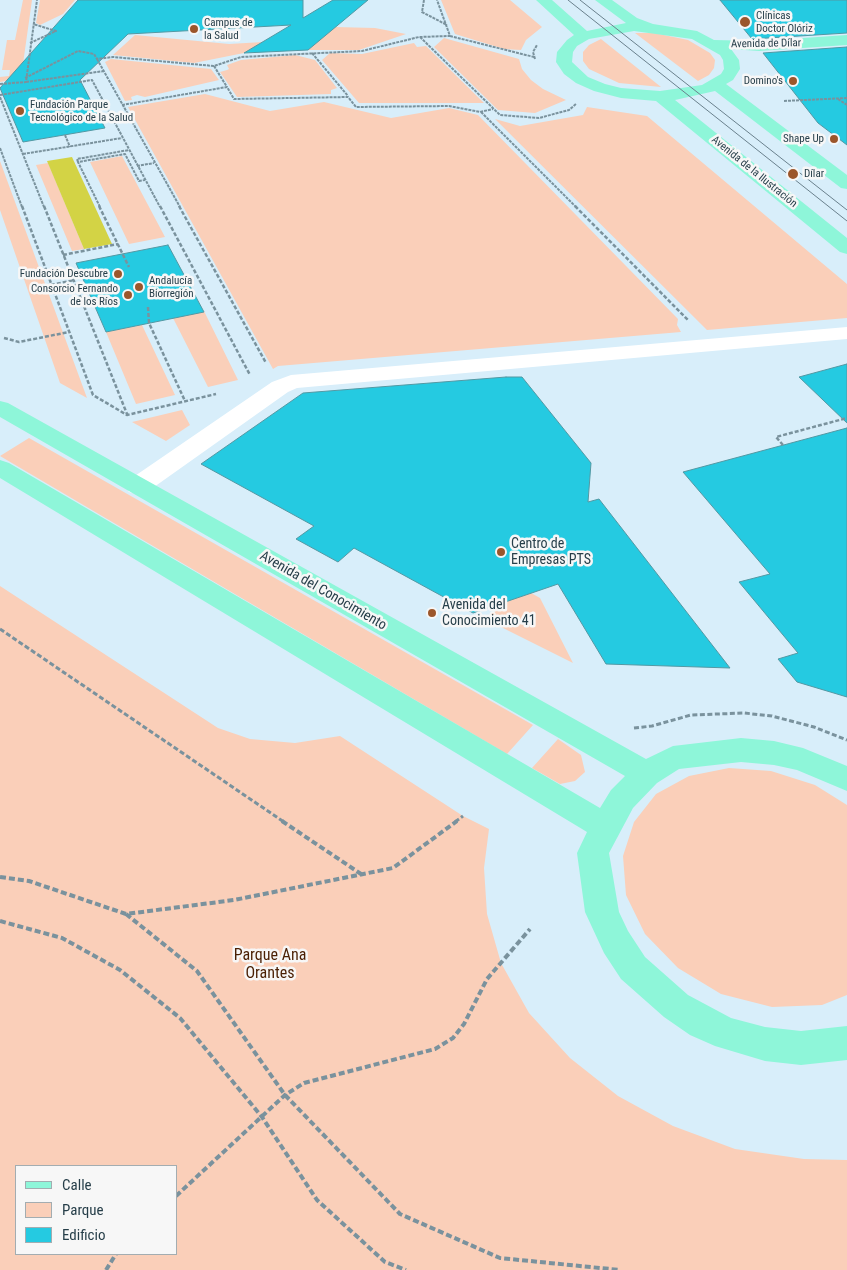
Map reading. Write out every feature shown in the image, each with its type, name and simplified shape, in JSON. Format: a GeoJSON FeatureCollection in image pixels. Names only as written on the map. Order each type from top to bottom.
{"type":"FeatureCollection","features":[{"type":"Feature","properties":{"kind":"main road"},"geometry":{"type":"LineString","coordinates":[[543,0],[584,36]]}},
{"type":"Feature","properties":{"kind":"main road"},"geometry":{"type":"LineString","coordinates":[[602,0],[632,21],[651,28]]}},
{"type":"Feature","properties":{"kind":"main road"},"geometry":{"type":"LineString","coordinates":[[617,28],[651,28],[697,36],[715,44],[731,60],[742,65],[717,85],[698,92],[660,96],[621,93],[600,88],[582,80],[570,71],[564,62],[565,52],[572,44],[584,36],[617,28]]}},
{"type":"Feature","properties":{"kind":"main road","name":"Avenida de Dílar"},"geometry":{"type":"LineString","coordinates":[[715,44],[759,46],[847,40]]}},
{"type":"Feature","properties":{"kind":"main road","name":"Avenida de Dílar"},"geometry":{"type":"LineString","coordinates":[[742,65],[770,57],[847,52]]}},
{"type":"Feature","properties":{"kind":"main road"},"geometry":{"type":"LineString","coordinates":[[717,85],[847,184]]}},
{"type":"Feature","properties":{"kind":"main road","name":"Avenida de la Ilustración"},"geometry":{"type":"LineString","coordinates":[[660,96],[847,248]]}},
{"type":"Feature","properties":{"kind":"main road","name":"Avenida del Conocimiento"},"geometry":{"type":"LineString","coordinates":[[0,408],[646,774]]}},
{"type":"Feature","properties":{"kind":"main road"},"geometry":{"type":"LineString","coordinates":[[0,468],[605,827]]}},
{"type":"Feature","properties":{"kind":"main road"},"geometry":{"type":"LineString","coordinates":[[847,779],[804,760],[774,753],[742,750],[673,758],[646,774],[622,799],[605,827],[593,853],[596,883],[602,912],[616,942],[633,968],[652,988],[696,1019],[728,1034],[765,1044],[801,1048],[847,1043]]}},
{"type":"Feature","properties":{"kind":"street"},"geometry":{"type":"LineString","coordinates":[[138,486],[280,387],[291,382],[306,379],[847,333]]}},
{"type":"Feature","properties":{"kind":"path"},"geometry":{"type":"LineString","coordinates":[[26,82],[29,44],[37,0]]}},
{"type":"Feature","properties":{"kind":"path"},"geometry":{"type":"LineString","coordinates":[[424,0],[422,12],[448,26]]}},
{"type":"Feature","properties":{"kind":"path"},"geometry":{"type":"LineString","coordinates":[[437,0],[448,26],[450,36]]}},
{"type":"Feature","properties":{"kind":"path"},"geometry":{"type":"LineString","coordinates":[[29,44],[56,32],[33,24]]}},
{"type":"Feature","properties":{"kind":"path"},"geometry":{"type":"LineString","coordinates":[[97,59],[113,57],[214,66],[241,57],[362,51],[419,37],[450,36],[519,56],[534,57]]}},
{"type":"Feature","properties":{"kind":"path"},"geometry":{"type":"LineString","coordinates":[[419,37],[500,115],[539,118],[569,110],[581,101]]}},
{"type":"Feature","properties":{"kind":"path"},"geometry":{"type":"LineString","coordinates":[[25,78],[78,51],[94,54],[269,369]]}},
{"type":"Feature","properties":{"kind":"path"},"geometry":{"type":"LineString","coordinates":[[312,53],[356,106],[449,106],[480,112],[493,109]]}},
{"type":"Feature","properties":{"kind":"path"},"geometry":{"type":"LineString","coordinates":[[214,66],[234,99],[348,97]]}},
{"type":"Feature","properties":{"kind":"path"},"geometry":{"type":"LineString","coordinates":[[0,84],[104,71]]}},
{"type":"Feature","properties":{"kind":"path"},"geometry":{"type":"LineString","coordinates":[[127,415],[0,96],[92,80],[252,379]]}},
{"type":"Feature","properties":{"kind":"path"},"geometry":{"type":"LineString","coordinates":[[122,105],[227,87]]}},
{"type":"Feature","properties":{"kind":"path"},"geometry":{"type":"LineString","coordinates":[[779,101],[847,98]]}},
{"type":"Feature","properties":{"kind":"path"},"geometry":{"type":"LineString","coordinates":[[838,99],[847,105]]}},
{"type":"Feature","properties":{"kind":"path"},"geometry":{"type":"LineString","coordinates":[[480,112],[686,318],[696,330],[702,345]]}},
{"type":"Feature","properties":{"kind":"path"},"geometry":{"type":"LineString","coordinates":[[65,135],[70,146]]}},
{"type":"Feature","properties":{"kind":"path"},"geometry":{"type":"LineString","coordinates":[[23,154],[122,138]]}},
{"type":"Feature","properties":{"kind":"path"},"geometry":{"type":"LineString","coordinates":[[0,148],[93,395],[127,415],[220,393]]}},
{"type":"Feature","properties":{"kind":"path"},"geometry":{"type":"LineString","coordinates":[[78,162],[77,159],[129,150]]}},
{"type":"Feature","properties":{"kind":"path"},"geometry":{"type":"LineString","coordinates":[[78,162],[125,154],[139,181],[145,180]]}},
{"type":"Feature","properties":{"kind":"path"},"geometry":{"type":"LineString","coordinates":[[78,162],[129,268]]}},
{"type":"Feature","properties":{"kind":"path"},"geometry":{"type":"LineString","coordinates":[[137,166],[154,163]]}},
{"type":"Feature","properties":{"kind":"path"},"geometry":{"type":"LineString","coordinates":[[63,255],[118,244]]}},
{"type":"Feature","properties":{"kind":"path"},"geometry":{"type":"LineString","coordinates":[[52,285],[74,280]]}},
{"type":"Feature","properties":{"kind":"path"},"geometry":{"type":"LineString","coordinates":[[148,306],[148,323],[185,402]]}},
{"type":"Feature","properties":{"kind":"path"},"geometry":{"type":"LineString","coordinates":[[4,338],[18,342],[69,332]]}},
{"type":"Feature","properties":{"kind":"path"},"geometry":{"type":"LineString","coordinates":[[783,445],[776,437],[847,418]]}},
{"type":"Feature","properties":{"kind":"path"},"geometry":{"type":"LineString","coordinates":[[0,629],[362,875]]}},
{"type":"Feature","properties":{"kind":"path"},"geometry":{"type":"LineString","coordinates":[[628,729],[652,726],[691,715],[744,713],[772,716],[814,727],[847,740]]}},
{"type":"Feature","properties":{"kind":"path"},"geometry":{"type":"LineString","coordinates":[[126,914],[234,900],[393,868],[463,816]]}},
{"type":"Feature","properties":{"kind":"path"},"geometry":{"type":"LineString","coordinates":[[0,877],[29,881],[126,914],[197,971],[285,1095],[400,1214],[500,1258],[620,1270]]}},
{"type":"Feature","properties":{"kind":"path"},"geometry":{"type":"LineString","coordinates":[[0,921],[62,938],[120,970],[180,1018],[262,1117],[317,1200],[385,1262],[406,1270]]}},
{"type":"Feature","properties":{"kind":"path"},"geometry":{"type":"LineString","coordinates":[[178,1194],[285,1095],[304,1083],[435,1049],[453,1038],[464,1024],[486,979],[530,929]]}},
{"type":"Feature","properties":{"kind":"path"},"geometry":{"type":"LineString","coordinates":[[106,1270],[115,1255]]}},
{"type":"Feature","properties":{"kind":"green space"},"geometry":{"type":"Polygon","coordinates":[[[23,0],[32,0],[21,78],[0,82],[0,77],[9,76],[10,70],[2,70],[7,40],[15,40],[23,0]]]}},
{"type":"Feature","properties":{"kind":"green space"},"geometry":{"type":"Polygon","coordinates":[[[40,0],[75,0],[63,14],[40,25],[36,23],[40,0]]]}},
{"type":"Feature","properties":{"kind":"green space"},"geometry":{"type":"Polygon","coordinates":[[[441,0],[510,0],[542,27],[526,40],[521,50],[504,49],[455,34],[441,0]]]}},
{"type":"Feature","properties":{"kind":"green space"},"geometry":{"type":"Polygon","coordinates":[[[335,27],[375,28],[406,34],[359,50],[308,50],[335,27]]]}},
{"type":"Feature","properties":{"kind":"green space"},"geometry":{"type":"Polygon","coordinates":[[[635,33],[654,33],[688,40],[710,53],[715,60],[714,68],[709,75],[698,81],[635,33]]]}},
{"type":"Feature","properties":{"kind":"green space"},"geometry":{"type":"Polygon","coordinates":[[[135,35],[229,44],[263,42],[244,53],[194,63],[113,55],[135,35]]]}},
{"type":"Feature","properties":{"kind":"green space"},"geometry":{"type":"Polygon","coordinates":[[[444,38],[519,59],[522,69],[531,80],[543,89],[566,100],[535,113],[498,110],[434,47],[444,38]]]}},
{"type":"Feature","properties":{"kind":"green space"},"geometry":{"type":"Polygon","coordinates":[[[601,39],[661,87],[619,83],[589,69],[583,61],[583,52],[589,45],[601,39]]]}},
{"type":"Feature","properties":{"kind":"green space"},"geometry":{"type":"Polygon","coordinates":[[[414,43],[417,47],[426,46],[484,103],[359,103],[322,60],[330,53],[362,54],[414,43]]]}},
{"type":"Feature","properties":{"kind":"green space"},"geometry":{"type":"Polygon","coordinates":[[[295,55],[315,60],[337,88],[331,90],[331,94],[237,97],[220,72],[229,69],[227,65],[241,60],[295,55]]]}},
{"type":"Feature","properties":{"kind":"green space"},"geometry":{"type":"Polygon","coordinates":[[[111,59],[211,69],[219,80],[145,97],[137,95],[131,97],[132,100],[125,101],[105,62],[111,59]]]}},
{"type":"Feature","properties":{"kind":"green space"},"geometry":{"type":"Polygon","coordinates":[[[205,94],[270,111],[324,102],[391,118],[449,108],[478,115],[678,319],[677,325],[681,332],[278,366],[273,369],[128,107],[205,94]]]}},
{"type":"Feature","properties":{"kind":"green space"},"geometry":{"type":"Polygon","coordinates":[[[587,107],[647,116],[847,284],[847,318],[707,330],[495,119],[520,126],[583,115],[587,107]]]}},
{"type":"Feature","properties":{"kind":"green space"},"geometry":{"type":"Polygon","coordinates":[[[122,156],[165,237],[129,244],[90,162],[122,156]]]}},
{"type":"Feature","properties":{"kind":"green space"},"geometry":{"type":"Polygon","coordinates":[[[0,161],[87,398],[60,383],[0,210],[0,161]]]}},
{"type":"Feature","properties":{"kind":"green space"},"geometry":{"type":"Polygon","coordinates":[[[48,163],[84,249],[72,251],[36,165],[48,163]]]}},
{"type":"Feature","properties":{"kind":"green space"},"geometry":{"type":"Polygon","coordinates":[[[204,311],[238,380],[208,387],[173,318],[204,311]]]}},
{"type":"Feature","properties":{"kind":"green space"},"geometry":{"type":"Polygon","coordinates":[[[142,325],[175,395],[136,404],[106,332],[142,325]]]}},
{"type":"Feature","properties":{"kind":"green space"},"geometry":{"type":"Polygon","coordinates":[[[182,410],[190,425],[166,441],[132,422],[182,410]]]}},
{"type":"Feature","properties":{"kind":"green space"},"geometry":{"type":"Polygon","coordinates":[[[29,438],[533,725],[507,754],[0,456],[29,438]]]}},
{"type":"Feature","properties":{"kind":"green space","name":"Parque Ana Orantes"},"geometry":{"type":"Polygon","coordinates":[[[0,586],[218,728],[250,739],[295,743],[340,736],[463,816],[489,829],[484,868],[487,914],[501,963],[529,1013],[570,1058],[618,1096],[673,1126],[735,1149],[804,1159],[847,1160],[847,1270],[0,1270],[0,586]]]}},
{"type":"Feature","properties":{"kind":"green space"},"geometry":{"type":"Polygon","coordinates":[[[524,589],[540,598],[573,663],[485,619],[524,589]]]}},
{"type":"Feature","properties":{"kind":"green space"},"geometry":{"type":"Polygon","coordinates":[[[558,739],[581,755],[585,772],[575,781],[560,784],[532,768],[558,739]]]}},
{"type":"Feature","properties":{"kind":"green space"},"geometry":{"type":"Polygon","coordinates":[[[729,768],[771,771],[815,785],[847,805],[847,995],[822,1005],[772,1007],[721,994],[678,968],[645,934],[626,895],[623,856],[634,822],[656,794],[689,776],[729,768]]]}},
{"type":"Feature","properties":{"kind":"shaded area"},"geometry":{"type":"Polygon","coordinates":[[[72,157],[112,244],[84,249],[47,161],[72,157]]]}},
{"type":"Feature","properties":{"kind":"building"},"geometry":{"type":"Polygon","coordinates":[[[78,0],[303,0],[303,18],[333,0],[368,0],[308,50],[244,53],[291,25],[128,34],[80,80],[105,128],[23,142],[0,88],[78,0]]]}},
{"type":"Feature","properties":{"kind":"building"},"geometry":{"type":"Polygon","coordinates":[[[720,0],[847,0],[847,33],[752,39],[720,0]]]}},
{"type":"Feature","properties":{"kind":"building"},"geometry":{"type":"Polygon","coordinates":[[[847,47],[847,145],[818,123],[763,53],[847,47]]]}},
{"type":"Feature","properties":{"kind":"building","name":"Andalucía Biorregión"},"geometry":{"type":"Polygon","coordinates":[[[168,245],[204,312],[106,332],[76,263],[168,245]]]}},
{"type":"Feature","properties":{"kind":"building"},"geometry":{"type":"Polygon","coordinates":[[[847,364],[847,423],[799,377],[847,364]]]}},
{"type":"Feature","properties":{"kind":"building","name":"Centro de Empresas PTS"},"geometry":{"type":"Polygon","coordinates":[[[522,377],[591,463],[588,502],[599,499],[730,668],[606,664],[558,584],[473,613],[354,548],[338,562],[296,539],[314,526],[201,464],[303,393],[522,377]]]}},
{"type":"Feature","properties":{"kind":"building"},"geometry":{"type":"Polygon","coordinates":[[[847,428],[847,697],[797,682],[778,659],[798,653],[739,582],[770,574],[683,472],[847,428]]]}},
{"type":"Feature","properties":{"kind":"tram line"},"geometry":{"type":"LineString","coordinates":[[568,0],[847,221]]}},
{"type":"Feature","properties":{"kind":"tram line"},"geometry":{"type":"LineString","coordinates":[[580,0],[847,210]]}},
{"type":"Feature","properties":{"kind":"place","name":"Clínicas Doctor Olóriz"},"geometry":{"type":"Point","coordinates":[745,22]}},
{"type":"Feature","properties":{"kind":"place","name":"Campus de la Salud"},"geometry":{"type":"Point","coordinates":[194,29]}},
{"type":"Feature","properties":{"kind":"place","name":"Domino's"},"geometry":{"type":"Point","coordinates":[793,81]}},
{"type":"Feature","properties":{"kind":"place","name":"Fundación Parque Tecnológico de la Salud"},"geometry":{"type":"Point","coordinates":[20,111]}},
{"type":"Feature","properties":{"kind":"place","name":"Shape Up"},"geometry":{"type":"Point","coordinates":[834,139]}},
{"type":"Feature","properties":{"kind":"place","name":"Dílar"},"geometry":{"type":"Point","coordinates":[793,174]}},
{"type":"Feature","properties":{"kind":"place","name":"Fundación Descubre"},"geometry":{"type":"Point","coordinates":[118,274]}},
{"type":"Feature","properties":{"kind":"place","name":"Andalucía Biorregión"},"geometry":{"type":"Point","coordinates":[139,287]}},
{"type":"Feature","properties":{"kind":"place","name":"Consorcio Fernando de los Ríos"},"geometry":{"type":"Point","coordinates":[128,295]}},
{"type":"Feature","properties":{"kind":"place","name":"Centro de Empresas PTS"},"geometry":{"type":"Point","coordinates":[501,552]}},
{"type":"Feature","properties":{"kind":"place","name":"Avenida del Conocimiento 41"},"geometry":{"type":"Point","coordinates":[432,613]}}]}
